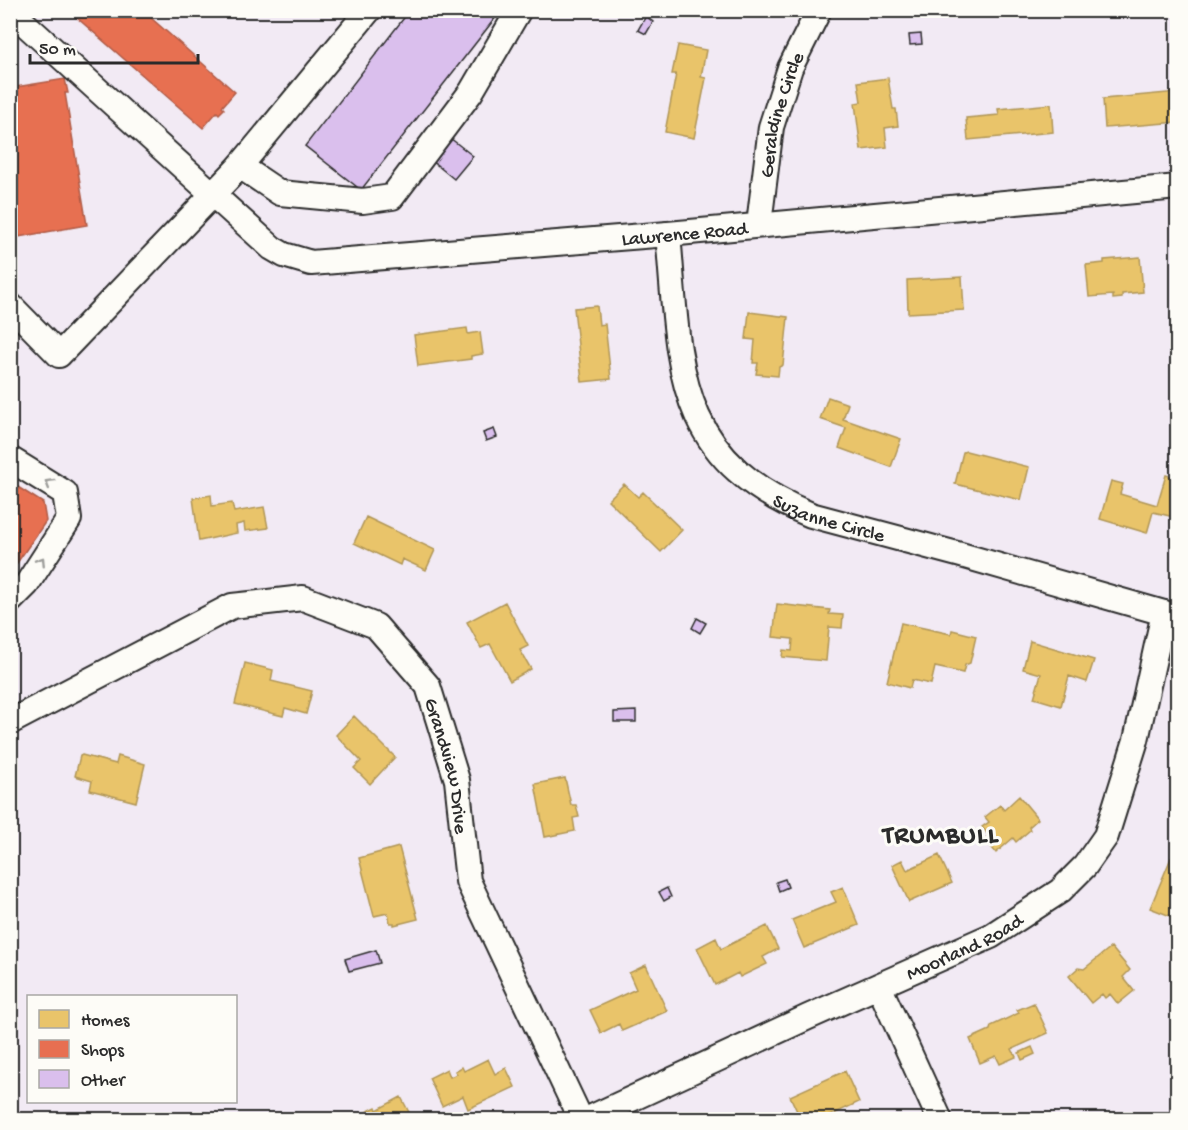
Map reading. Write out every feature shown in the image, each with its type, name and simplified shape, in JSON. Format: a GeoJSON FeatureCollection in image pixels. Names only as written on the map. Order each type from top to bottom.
{"type":"FeatureCollection","features":[{"type":"Feature","properties":{"kind":"street"},"geometry":{"type":"LineString","coordinates":[[10,305],[59,354],[213,196],[369,10]]}},
{"type":"Feature","properties":{"kind":"street"},"geometry":{"type":"LineString","coordinates":[[240,166],[280,193],[363,201],[392,197],[471,92],[519,10]]}},
{"type":"Feature","properties":{"kind":"street","name":"Geraldine Circle"},"geometry":{"type":"LineString","coordinates":[[759,224],[771,127],[790,68],[819,10]]}},
{"type":"Feature","properties":{"kind":"street","name":"Lawrence Road"},"geometry":{"type":"LineString","coordinates":[[14,14],[272,248],[284,255],[311,263],[668,234],[1178,187]]}},
{"type":"Feature","properties":{"kind":"street","name":"Suzanne Circle"},"geometry":{"type":"LineString","coordinates":[[668,234],[677,338],[689,397],[698,421],[709,440],[735,469],[751,482],[791,507],[811,515],[1171,615]]}},
{"type":"Feature","properties":{"kind":"street"},"geometry":{"type":"LineString","coordinates":[[10,459],[65,493],[69,519],[27,584],[10,601]]}},
{"type":"Feature","properties":{"kind":"street","name":"Grandview Drive"},"geometry":{"type":"LineString","coordinates":[[10,722],[232,606],[303,598],[376,626],[428,686],[458,780],[468,881],[581,1119]]}},
{"type":"Feature","properties":{"kind":"street","name":"Moorland Road"},"geometry":{"type":"LineString","coordinates":[[586,1119],[991,936],[1060,891],[1085,866],[1106,836],[1171,615]]}},
{"type":"Feature","properties":{"kind":"street"},"geometry":{"type":"LineString","coordinates":[[879,986],[940,1119]]}},
{"type":"Feature","properties":{"kind":"building: Homes"},"geometry":{"type":"Polygon","coordinates":[[[678,45],[706,50],[701,77],[706,78],[694,138],[665,132],[676,74],[672,74],[678,45]]]}},
{"type":"Feature","properties":{"kind":"building: Homes"},"geometry":{"type":"Polygon","coordinates":[[[888,78],[898,126],[885,128],[887,147],[861,150],[855,103],[861,102],[858,82],[888,78]]]}},
{"type":"Feature","properties":{"kind":"building: Homes"},"geometry":{"type":"Polygon","coordinates":[[[1178,92],[1178,122],[1105,128],[1103,99],[1178,92]]]}},
{"type":"Feature","properties":{"kind":"building: Homes"},"geometry":{"type":"Polygon","coordinates":[[[1051,104],[1053,132],[968,140],[966,118],[999,115],[998,109],[1051,104]]]}},
{"type":"Feature","properties":{"kind":"building: Homes"},"geometry":{"type":"Polygon","coordinates":[[[1140,257],[1143,292],[1122,294],[1122,298],[1113,299],[1113,295],[1089,297],[1086,265],[1104,263],[1104,260],[1140,257]]]}},
{"type":"Feature","properties":{"kind":"building: Homes"},"geometry":{"type":"Polygon","coordinates":[[[962,277],[964,310],[908,313],[907,280],[962,277]]]}},
{"type":"Feature","properties":{"kind":"building: Homes"},"geometry":{"type":"Polygon","coordinates":[[[597,306],[599,325],[605,324],[611,379],[582,382],[574,308],[597,306]]]}},
{"type":"Feature","properties":{"kind":"building: Homes"},"geometry":{"type":"Polygon","coordinates":[[[749,312],[788,317],[783,365],[779,367],[778,376],[756,374],[758,363],[753,363],[755,340],[746,339],[749,312]]]}},
{"type":"Feature","properties":{"kind":"building: Homes"},"geometry":{"type":"Polygon","coordinates":[[[467,328],[468,334],[480,332],[483,354],[471,356],[471,359],[418,366],[414,335],[467,328]]]}},
{"type":"Feature","properties":{"kind":"building: Homes"},"geometry":{"type":"Polygon","coordinates":[[[828,397],[848,404],[843,419],[901,439],[891,467],[839,448],[846,428],[820,419],[828,397]]]}},
{"type":"Feature","properties":{"kind":"building: Homes"},"geometry":{"type":"Polygon","coordinates":[[[963,452],[1029,467],[1021,500],[955,484],[963,452]]]}},
{"type":"Feature","properties":{"kind":"building: Homes"},"geometry":{"type":"Polygon","coordinates":[[[1166,475],[1178,478],[1178,518],[1153,512],[1147,533],[1100,519],[1111,481],[1123,484],[1120,494],[1157,505],[1166,475]]]}},
{"type":"Feature","properties":{"kind":"building: Homes"},"geometry":{"type":"Polygon","coordinates":[[[624,484],[638,497],[643,492],[682,530],[661,552],[608,500],[624,484]]]}},
{"type":"Feature","properties":{"kind":"building: Homes"},"geometry":{"type":"Polygon","coordinates":[[[211,495],[212,506],[232,503],[234,512],[264,507],[268,528],[245,531],[244,523],[236,525],[237,533],[199,541],[193,498],[211,495]]]}},
{"type":"Feature","properties":{"kind":"building: Homes"},"geometry":{"type":"Polygon","coordinates":[[[366,517],[435,550],[426,570],[402,559],[400,565],[354,543],[366,517]]]}},
{"type":"Feature","properties":{"kind":"building: Homes"},"geometry":{"type":"Polygon","coordinates":[[[505,602],[528,646],[520,650],[531,669],[510,681],[490,644],[481,648],[467,622],[505,602]]]}},
{"type":"Feature","properties":{"kind":"building: Homes"},"geometry":{"type":"Polygon","coordinates":[[[777,604],[830,610],[829,614],[843,615],[842,628],[829,627],[826,661],[782,657],[783,650],[792,651],[793,639],[773,637],[777,604]]]}},
{"type":"Feature","properties":{"kind":"building: Homes"},"geometry":{"type":"Polygon","coordinates":[[[901,623],[951,634],[952,630],[976,636],[970,663],[965,665],[963,673],[935,667],[931,684],[912,680],[910,688],[887,682],[901,623]]]}},
{"type":"Feature","properties":{"kind":"building: Homes"},"geometry":{"type":"Polygon","coordinates":[[[1030,641],[1094,660],[1087,682],[1069,676],[1061,706],[1034,698],[1041,674],[1023,669],[1030,641]]]}},
{"type":"Feature","properties":{"kind":"building: Homes"},"geometry":{"type":"Polygon","coordinates":[[[245,663],[273,670],[271,681],[312,691],[306,714],[285,708],[283,716],[235,704],[245,663]]]}},
{"type":"Feature","properties":{"kind":"building: Homes"},"geometry":{"type":"Polygon","coordinates":[[[354,716],[395,757],[370,784],[354,768],[361,761],[336,735],[354,716]]]}},
{"type":"Feature","properties":{"kind":"building: Homes"},"geometry":{"type":"Polygon","coordinates":[[[82,755],[116,764],[118,756],[145,764],[136,802],[90,790],[92,781],[75,776],[82,755]]]}},
{"type":"Feature","properties":{"kind":"building: Homes"},"geometry":{"type":"Polygon","coordinates":[[[565,778],[571,805],[576,805],[579,817],[573,818],[575,831],[545,837],[535,784],[565,778]]]}},
{"type":"Feature","properties":{"kind":"building: Homes"},"geometry":{"type":"Polygon","coordinates":[[[1019,796],[1038,819],[1029,827],[1030,830],[1016,842],[1013,838],[996,853],[985,839],[989,836],[982,827],[989,822],[985,817],[1000,805],[1004,810],[1019,796]]]}},
{"type":"Feature","properties":{"kind":"building: Homes"},"geometry":{"type":"Polygon","coordinates":[[[399,847],[418,919],[394,925],[390,923],[388,913],[374,916],[359,858],[399,847]]]}},
{"type":"Feature","properties":{"kind":"building: Homes"},"geometry":{"type":"Polygon","coordinates":[[[939,855],[952,883],[909,902],[892,865],[902,860],[907,870],[939,855]]]}},
{"type":"Feature","properties":{"kind":"building: Homes"},"geometry":{"type":"Polygon","coordinates":[[[1171,858],[1178,860],[1178,919],[1150,908],[1171,858]]]}},
{"type":"Feature","properties":{"kind":"building: Homes"},"geometry":{"type":"Polygon","coordinates":[[[843,887],[859,925],[804,948],[792,920],[836,902],[831,892],[843,887]]]}},
{"type":"Feature","properties":{"kind":"building: Homes"},"geometry":{"type":"Polygon","coordinates":[[[767,926],[778,949],[763,957],[767,964],[740,977],[738,973],[715,985],[697,948],[716,938],[721,949],[767,926]]]}},
{"type":"Feature","properties":{"kind":"building: Homes"},"geometry":{"type":"Polygon","coordinates":[[[1111,947],[1130,970],[1123,977],[1134,991],[1118,1004],[1110,994],[1105,998],[1102,994],[1091,1003],[1069,976],[1078,968],[1084,969],[1111,947]]]}},
{"type":"Feature","properties":{"kind":"building: Homes"},"geometry":{"type":"Polygon","coordinates":[[[646,965],[667,1011],[622,1031],[619,1024],[601,1033],[590,1010],[636,989],[629,973],[646,965]]]}},
{"type":"Feature","properties":{"kind":"building: Homes"},"geometry":{"type":"Polygon","coordinates":[[[1034,1003],[1048,1033],[1012,1049],[1016,1057],[1000,1064],[996,1056],[980,1063],[970,1039],[1019,1013],[1017,1010],[1034,1003]]]}},
{"type":"Feature","properties":{"kind":"building: Homes"},"geometry":{"type":"Polygon","coordinates":[[[1032,1047],[1035,1054],[1022,1060],[1019,1053],[1032,1047]]]}},
{"type":"Feature","properties":{"kind":"building: Homes"},"geometry":{"type":"Polygon","coordinates":[[[488,1059],[495,1074],[506,1068],[515,1087],[468,1109],[463,1096],[442,1106],[429,1078],[447,1069],[450,1077],[457,1074],[455,1071],[462,1067],[464,1071],[488,1059]]]}},
{"type":"Feature","properties":{"kind":"building: Homes"},"geometry":{"type":"Polygon","coordinates":[[[845,1071],[859,1102],[825,1118],[826,1120],[801,1120],[790,1096],[845,1071]]]}},
{"type":"Feature","properties":{"kind":"building: Homes"},"geometry":{"type":"Polygon","coordinates":[[[401,1097],[413,1120],[367,1120],[366,1112],[376,1107],[377,1110],[401,1097]]]}},
{"type":"Feature","properties":{"kind":"building: Shops"},"geometry":{"type":"Polygon","coordinates":[[[68,10],[142,10],[235,92],[222,107],[224,109],[219,114],[217,112],[203,128],[68,10]]]}},
{"type":"Feature","properties":{"kind":"building: Shops"},"geometry":{"type":"Polygon","coordinates":[[[65,79],[68,93],[65,93],[87,225],[12,238],[10,88],[65,79]]]}},
{"type":"Feature","properties":{"kind":"building: Shops"},"geometry":{"type":"Polygon","coordinates":[[[10,482],[43,503],[46,521],[10,573],[10,482]]]}},
{"type":"Feature","properties":{"kind":"building: Other"},"geometry":{"type":"Polygon","coordinates":[[[410,10],[488,10],[496,17],[361,190],[305,146],[410,10]]]}},
{"type":"Feature","properties":{"kind":"building: Other"},"geometry":{"type":"Polygon","coordinates":[[[646,16],[653,22],[646,34],[638,30],[646,16]]]}},
{"type":"Feature","properties":{"kind":"building: Other"},"geometry":{"type":"Polygon","coordinates":[[[921,34],[922,44],[910,45],[909,35],[921,34]]]}},
{"type":"Feature","properties":{"kind":"building: Other"},"geometry":{"type":"Polygon","coordinates":[[[450,138],[473,156],[454,179],[432,161],[450,138]]]}},
{"type":"Feature","properties":{"kind":"building: Other"},"geometry":{"type":"Polygon","coordinates":[[[494,429],[497,437],[486,441],[483,433],[494,429]]]}},
{"type":"Feature","properties":{"kind":"building: Other"},"geometry":{"type":"Polygon","coordinates":[[[697,618],[706,623],[700,633],[692,628],[697,618]]]}},
{"type":"Feature","properties":{"kind":"building: Other"},"geometry":{"type":"Polygon","coordinates":[[[636,711],[636,722],[614,722],[614,712],[636,711]]]}},
{"type":"Feature","properties":{"kind":"building: Other"},"geometry":{"type":"Polygon","coordinates":[[[785,879],[788,887],[779,891],[776,882],[785,879]]]}},
{"type":"Feature","properties":{"kind":"building: Other"},"geometry":{"type":"Polygon","coordinates":[[[667,888],[671,897],[664,901],[659,892],[667,888]]]}},
{"type":"Feature","properties":{"kind":"building: Other"},"geometry":{"type":"Polygon","coordinates":[[[376,950],[380,963],[349,971],[345,959],[376,950]]]}},
{"type":"Feature","properties":{"kind":"district","name":"TRUMBULL"},"geometry":{"type":"Point","coordinates":[941,833]}}]}
